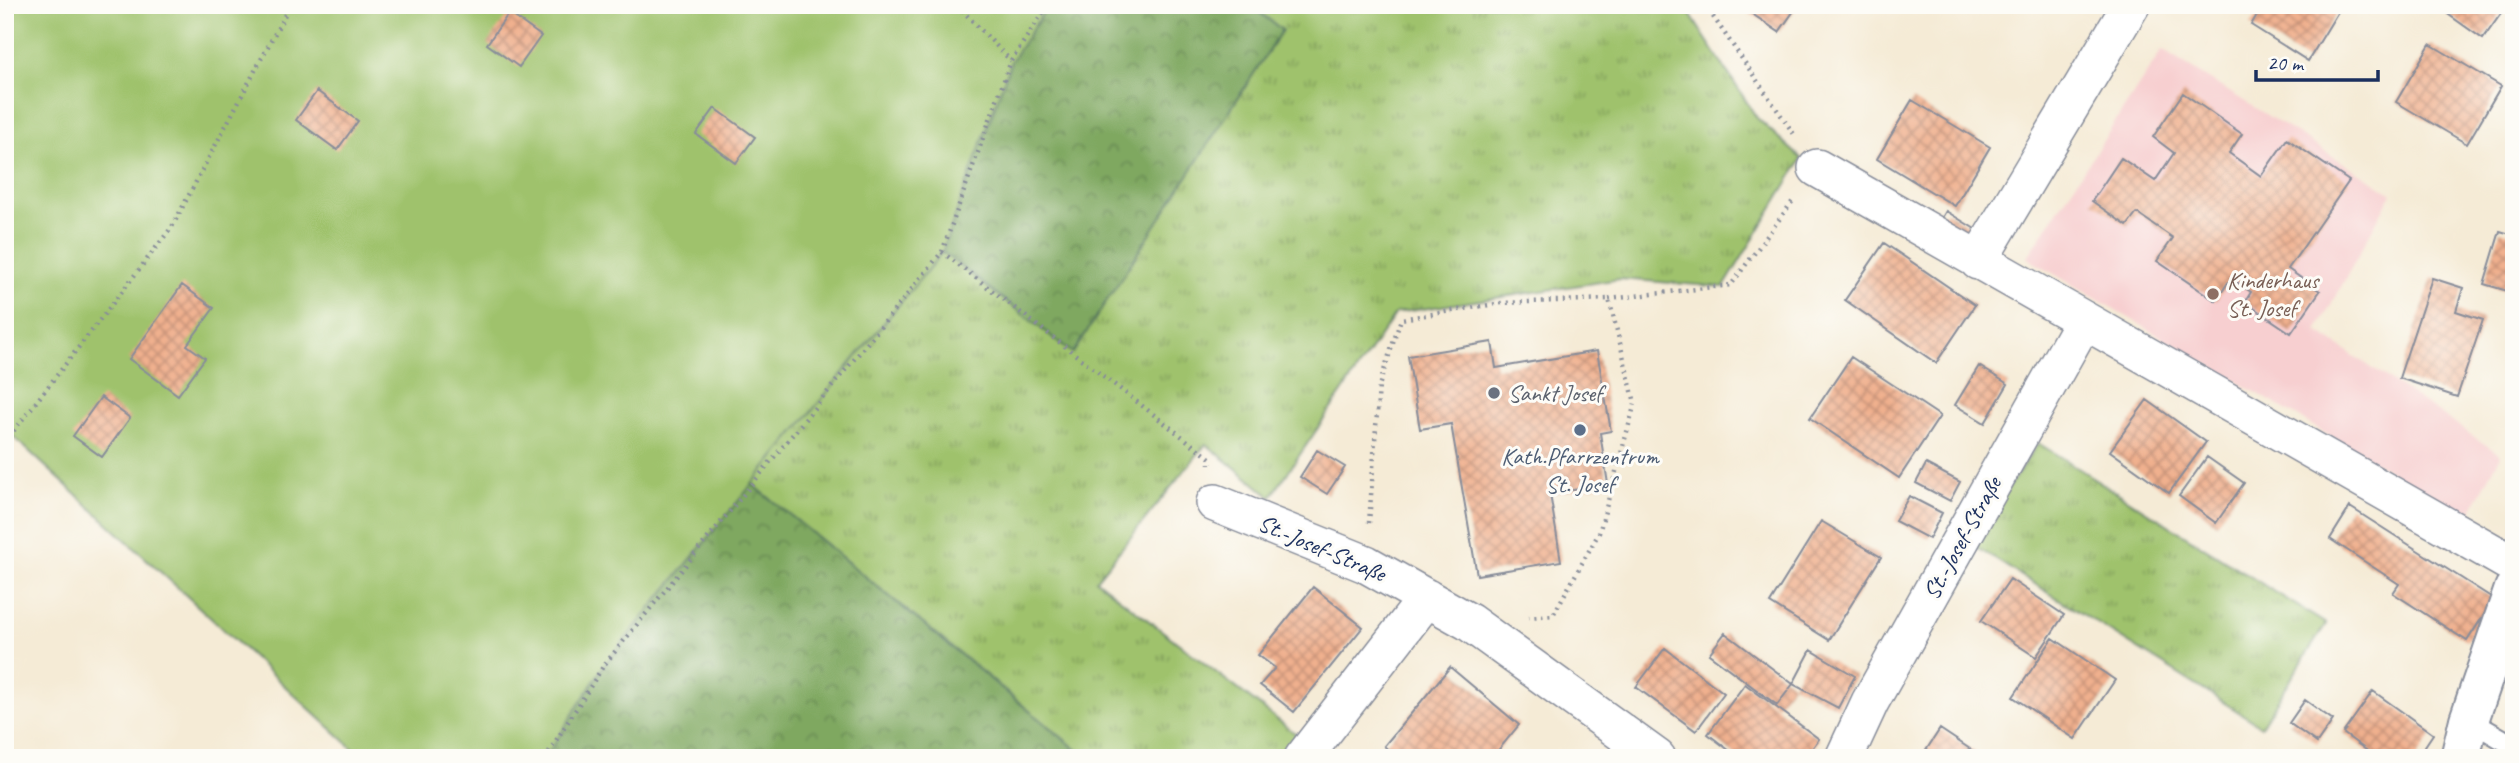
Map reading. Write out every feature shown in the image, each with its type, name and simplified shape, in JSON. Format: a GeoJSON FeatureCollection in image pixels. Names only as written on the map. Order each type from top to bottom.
{"type":"FeatureCollection","features":[{"type":"Feature","properties":{"kind":"street"},"geometry":{"type":"LineString","coordinates":[[1978,261],[2131,5]]}},
{"type":"Feature","properties":{"kind":"street"},"geometry":{"type":"LineString","coordinates":[[1817,168],[2514,565]]}},
{"type":"Feature","properties":{"kind":"street","name":"St.-Josef-Straße"},"geometry":{"type":"LineString","coordinates":[[1844,758],[1870,702],[2084,320]]}},
{"type":"Feature","properties":{"kind":"street","name":"St.-Josef-Straße"},"geometry":{"type":"LineString","coordinates":[[1215,503],[1366,564],[1469,622],[1657,758]]}},
{"type":"Feature","properties":{"kind":"street"},"geometry":{"type":"LineString","coordinates":[[2460,758],[2469,720],[2514,589]]}},
{"type":"Feature","properties":{"kind":"street"},"geometry":{"type":"LineString","coordinates":[[1303,758],[1427,598]]}},
{"type":"Feature","properties":{"kind":"lane"},"geometry":{"type":"LineString","coordinates":[[2469,720],[2514,746]]}},
{"type":"Feature","properties":{"kind":"path"},"geometry":{"type":"LineString","coordinates":[[5,442],[172,227],[290,5]]}},
{"type":"Feature","properties":{"kind":"path"},"geometry":{"type":"LineString","coordinates":[[957,5],[1011,61]]}},
{"type":"Feature","properties":{"kind":"path"},"geometry":{"type":"LineString","coordinates":[[545,758],[604,665],[942,252],[1011,61],[1048,5]]}},
{"type":"Feature","properties":{"kind":"path"},"geometry":{"type":"LineString","coordinates":[[1366,564],[1379,386],[1401,318],[1502,303],[1609,299],[1731,285],[1817,168],[1705,5]]}},
{"type":"Feature","properties":{"kind":"path"},"geometry":{"type":"LineString","coordinates":[[942,252],[1210,458],[1215,503]]}},
{"type":"Feature","properties":{"kind":"path"},"geometry":{"type":"LineString","coordinates":[[1469,622],[1553,615],[1599,533],[1635,403],[1609,299]]}},
{"type":"Feature","properties":{"kind":"shaded area","name":"Kinderhaus St. Josef"},"geometry":{"type":"Polygon","coordinates":[[[2162,50],[2392,193],[2317,331],[2501,455],[2468,517],[2027,258],[2162,50]]]}},
{"type":"Feature","properties":{"kind":"green space"},"geometry":{"type":"Polygon","coordinates":[[[5,5],[1048,5],[1011,61],[942,252],[604,665],[545,758],[363,758],[5,429],[5,5]]]}},
{"type":"Feature","properties":{"kind":"green space"},"geometry":{"type":"Polygon","coordinates":[[[1048,5],[1250,5],[1282,30],[1073,353],[942,252],[1011,61],[1048,5]]]}},
{"type":"Feature","properties":{"kind":"green space"},"geometry":{"type":"Polygon","coordinates":[[[1250,5],[1684,5],[1757,118],[1802,159],[1724,287],[1620,279],[1396,313],[1271,497],[1206,444],[1096,580],[1300,737],[1282,758],[1087,758],[752,484],[942,252],[1072,352],[1282,30],[1250,5]]]}},
{"type":"Feature","properties":{"kind":"green space"},"geometry":{"type":"Polygon","coordinates":[[[2038,443],[2326,624],[2261,726],[1971,544],[2038,443]]]}},
{"type":"Feature","properties":{"kind":"green space"},"geometry":{"type":"Polygon","coordinates":[[[752,484],[1087,758],[545,758],[604,665],[752,484]]]}},
{"type":"Feature","properties":{"kind":"building"},"geometry":{"type":"Polygon","coordinates":[[[1739,5],[1798,5],[1779,32],[1739,5]]]}},
{"type":"Feature","properties":{"kind":"building"},"geometry":{"type":"Polygon","coordinates":[[[2263,5],[2342,5],[2308,61],[2251,25],[2263,5]]]}},
{"type":"Feature","properties":{"kind":"building"},"geometry":{"type":"Polygon","coordinates":[[[2435,5],[2507,5],[2483,39],[2435,5]]]}},
{"type":"Feature","properties":{"kind":"building"},"geometry":{"type":"Polygon","coordinates":[[[509,13],[541,36],[519,67],[487,44],[509,13]]]}},
{"type":"Feature","properties":{"kind":"building"},"geometry":{"type":"Polygon","coordinates":[[[2430,44],[2501,86],[2467,144],[2396,102],[2430,44]]]}},
{"type":"Feature","properties":{"kind":"building"},"geometry":{"type":"Polygon","coordinates":[[[317,91],[358,121],[337,150],[296,120],[317,91]]]}},
{"type":"Feature","properties":{"kind":"building"},"geometry":{"type":"Polygon","coordinates":[[[2183,93],[2242,134],[2229,153],[2261,176],[2287,139],[2349,181],[2288,269],[2320,291],[2291,333],[2245,302],[2251,292],[2231,278],[2216,301],[2157,261],[2173,238],[2137,213],[2127,226],[2092,201],[2121,158],[2155,181],[2174,153],[2153,137],[2183,93]]]}},
{"type":"Feature","properties":{"kind":"building"},"geometry":{"type":"Polygon","coordinates":[[[1912,100],[1990,147],[1955,206],[1877,159],[1912,100]]]}},
{"type":"Feature","properties":{"kind":"building"},"geometry":{"type":"Polygon","coordinates":[[[715,108],[755,137],[736,163],[696,134],[715,108]]]}},
{"type":"Feature","properties":{"kind":"building"},"geometry":{"type":"Polygon","coordinates":[[[1946,211],[1980,232],[1969,250],[1936,228],[1946,211]]]}},
{"type":"Feature","properties":{"kind":"building"},"geometry":{"type":"Polygon","coordinates":[[[2500,231],[2514,235],[2514,293],[2484,284],[2500,231]]]}},
{"type":"Feature","properties":{"kind":"building"},"geometry":{"type":"Polygon","coordinates":[[[1884,243],[1975,305],[1936,363],[1845,300],[1884,243]]]}},
{"type":"Feature","properties":{"kind":"building"},"geometry":{"type":"Polygon","coordinates":[[[2432,278],[2463,288],[2456,311],[2483,320],[2457,397],[2399,378],[2432,278]]]}},
{"type":"Feature","properties":{"kind":"building"},"geometry":{"type":"Polygon","coordinates":[[[182,285],[214,308],[187,345],[205,358],[178,395],[129,359],[182,285]]]}},
{"type":"Feature","properties":{"kind":"building"},"geometry":{"type":"Polygon","coordinates":[[[1492,342],[1496,368],[1597,351],[1611,431],[1600,433],[1608,484],[1550,494],[1561,561],[1477,575],[1451,424],[1420,429],[1408,356],[1492,342]]]}},
{"type":"Feature","properties":{"kind":"building"},"geometry":{"type":"Polygon","coordinates":[[[1851,357],[1940,416],[1899,478],[1810,418],[1851,357]]]}},
{"type":"Feature","properties":{"kind":"building"},"geometry":{"type":"Polygon","coordinates":[[[1979,366],[2008,384],[1985,423],[1955,405],[1979,366]]]}},
{"type":"Feature","properties":{"kind":"building"},"geometry":{"type":"Polygon","coordinates":[[[101,397],[130,418],[102,457],[73,436],[101,397]]]}},
{"type":"Feature","properties":{"kind":"building"},"geometry":{"type":"Polygon","coordinates":[[[2147,400],[2206,442],[2169,493],[2110,451],[2147,400]]]}},
{"type":"Feature","properties":{"kind":"building"},"geometry":{"type":"Polygon","coordinates":[[[1317,450],[1345,467],[1327,494],[1300,477],[1317,450]]]}},
{"type":"Feature","properties":{"kind":"building"},"geometry":{"type":"Polygon","coordinates":[[[2207,457],[2244,483],[2216,523],[2179,496],[2207,457]]]}},
{"type":"Feature","properties":{"kind":"building"},"geometry":{"type":"Polygon","coordinates":[[[1926,464],[1960,482],[1950,501],[1916,483],[1926,464]]]}},
{"type":"Feature","properties":{"kind":"building"},"geometry":{"type":"Polygon","coordinates":[[[1909,496],[1942,513],[1929,539],[1895,521],[1909,496]]]}},
{"type":"Feature","properties":{"kind":"building"},"geometry":{"type":"Polygon","coordinates":[[[2350,507],[2494,599],[2467,641],[2393,593],[2399,584],[2330,539],[2350,507]]]}},
{"type":"Feature","properties":{"kind":"building"},"geometry":{"type":"Polygon","coordinates":[[[1821,521],[1881,557],[1829,640],[1770,603],[1821,521]]]}},
{"type":"Feature","properties":{"kind":"building"},"geometry":{"type":"Polygon","coordinates":[[[2010,579],[2064,615],[2036,657],[1981,621],[2010,579]]]}},
{"type":"Feature","properties":{"kind":"building"},"geometry":{"type":"Polygon","coordinates":[[[1313,587],[1363,627],[1294,712],[1260,685],[1275,668],[1258,655],[1313,587]]]}},
{"type":"Feature","properties":{"kind":"building"},"geometry":{"type":"Polygon","coordinates":[[[1725,633],[1793,684],[1777,705],[1709,654],[1725,633]]]}},
{"type":"Feature","properties":{"kind":"building"},"geometry":{"type":"Polygon","coordinates":[[[2053,638],[2115,680],[2075,739],[2013,697],[2053,638]]]}},
{"type":"Feature","properties":{"kind":"building"},"geometry":{"type":"Polygon","coordinates":[[[1665,648],[1724,693],[1696,731],[1636,687],[1665,648]]]}},
{"type":"Feature","properties":{"kind":"building"},"geometry":{"type":"Polygon","coordinates":[[[1811,650],[1855,676],[1838,708],[1793,684],[1811,650]]]}},
{"type":"Feature","properties":{"kind":"building"},"geometry":{"type":"Polygon","coordinates":[[[1450,667],[1519,725],[1492,758],[1397,758],[1384,746],[1450,667]]]}},
{"type":"Feature","properties":{"kind":"building"},"geometry":{"type":"Polygon","coordinates":[[[1745,684],[1819,739],[1805,758],[1739,758],[1708,734],[1745,684]]]}},
{"type":"Feature","properties":{"kind":"building"},"geometry":{"type":"Polygon","coordinates":[[[2373,691],[2433,734],[2417,758],[2377,758],[2343,733],[2373,691]]]}},
{"type":"Feature","properties":{"kind":"building"},"geometry":{"type":"Polygon","coordinates":[[[2305,700],[2333,720],[2317,743],[2289,723],[2305,700]]]}},
{"type":"Feature","properties":{"kind":"building"},"geometry":{"type":"Polygon","coordinates":[[[1940,729],[1976,753],[1973,758],[1921,758],[1940,729]]]}},
{"type":"Feature","properties":{"kind":"place","name":"Kinderhaus St. Josef"},"geometry":{"type":"Point","coordinates":[2213,294]}},
{"type":"Feature","properties":{"kind":"place","name":"Sankt Josef"},"geometry":{"type":"Point","coordinates":[1494,393]}},
{"type":"Feature","properties":{"kind":"place","name":"Kath.Pfarrzentrum St. Josef"},"geometry":{"type":"Point","coordinates":[1580,430]}}]}
